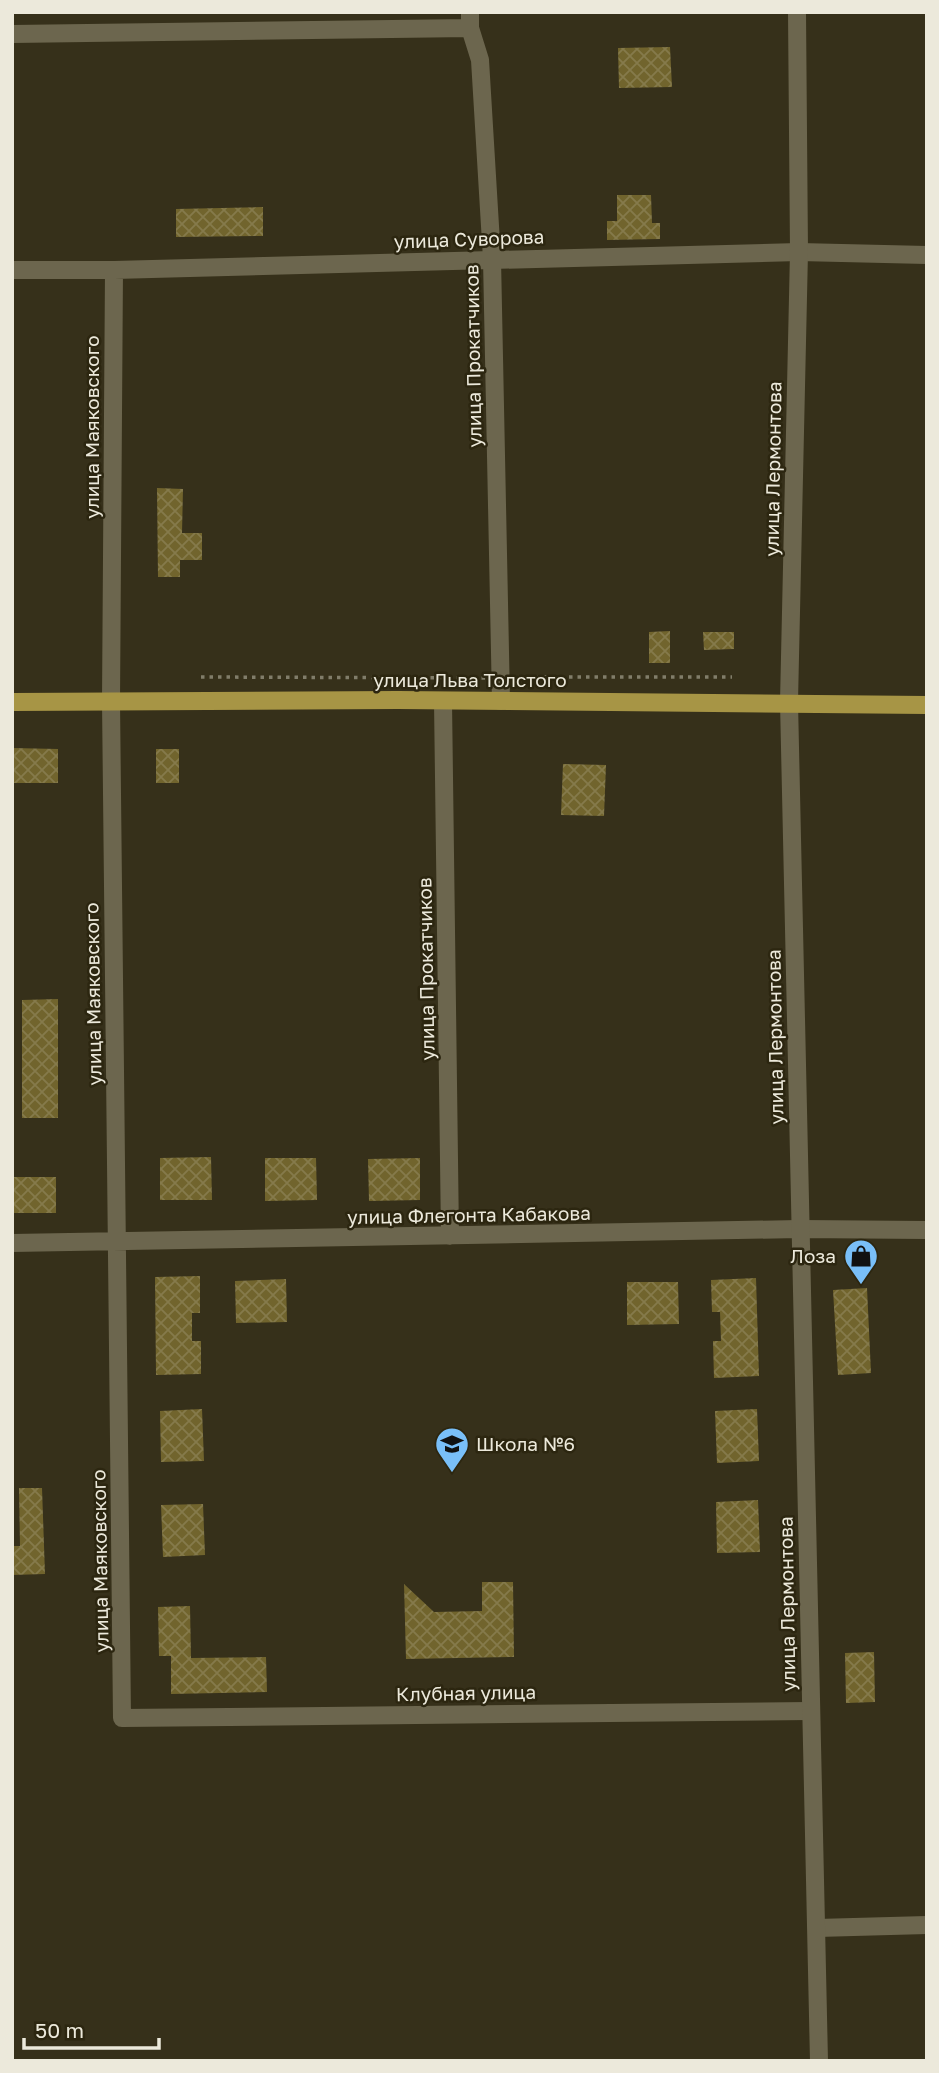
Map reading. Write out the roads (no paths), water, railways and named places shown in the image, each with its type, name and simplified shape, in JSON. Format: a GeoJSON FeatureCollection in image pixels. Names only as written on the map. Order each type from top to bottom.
{"type":"FeatureCollection","features":[{"type":"Feature","properties":{"kind":"main road","name":"улица Льва Толстого"},"geometry":{"type":"LineString","coordinates":[[12,702],[501,701],[927,705]]}},
{"type":"Feature","properties":{"kind":"street","name":"улица Лермонтова"},"geometry":{"type":"LineString","coordinates":[[797,12],[799,252],[789,702],[819,2061]]}},
{"type":"Feature","properties":{"kind":"street"},"geometry":{"type":"LineString","coordinates":[[12,34],[470,20]]}},
{"type":"Feature","properties":{"kind":"street","name":"улица Прокатчиков"},"geometry":{"type":"LineString","coordinates":[[470,20],[480,60],[492,259],[501,701]]}},
{"type":"Feature","properties":{"kind":"street","name":"улица Суворова"},"geometry":{"type":"LineString","coordinates":[[12,270],[114,270],[799,252],[927,255]]}},
{"type":"Feature","properties":{"kind":"street","name":"улица Маяковского"},"geometry":{"type":"LineString","coordinates":[[114,270],[111,701],[122,1718]]}},
{"type":"Feature","properties":{"kind":"street","name":"улица Прокатчиков"},"geometry":{"type":"LineString","coordinates":[[443,701],[450,1236]]}},
{"type":"Feature","properties":{"kind":"street","name":"улица Флегонта Кабакова"},"geometry":{"type":"LineString","coordinates":[[12,1243],[799,1229],[927,1230]]}},
{"type":"Feature","properties":{"kind":"street","name":"Клубная улица"},"geometry":{"type":"LineString","coordinates":[[122,1718],[810,1711]]}},
{"type":"Feature","properties":{"kind":"street"},"geometry":{"type":"LineString","coordinates":[[817,1928],[927,1926]]}},
{"type":"Feature","properties":{"kind":"place","name":"Лоза"},"geometry":{"type":"Point","coordinates":[861,1286]}},
{"type":"Feature","properties":{"kind":"place","name":"Школа №6"},"geometry":{"type":"Point","coordinates":[452,1474]}}]}
